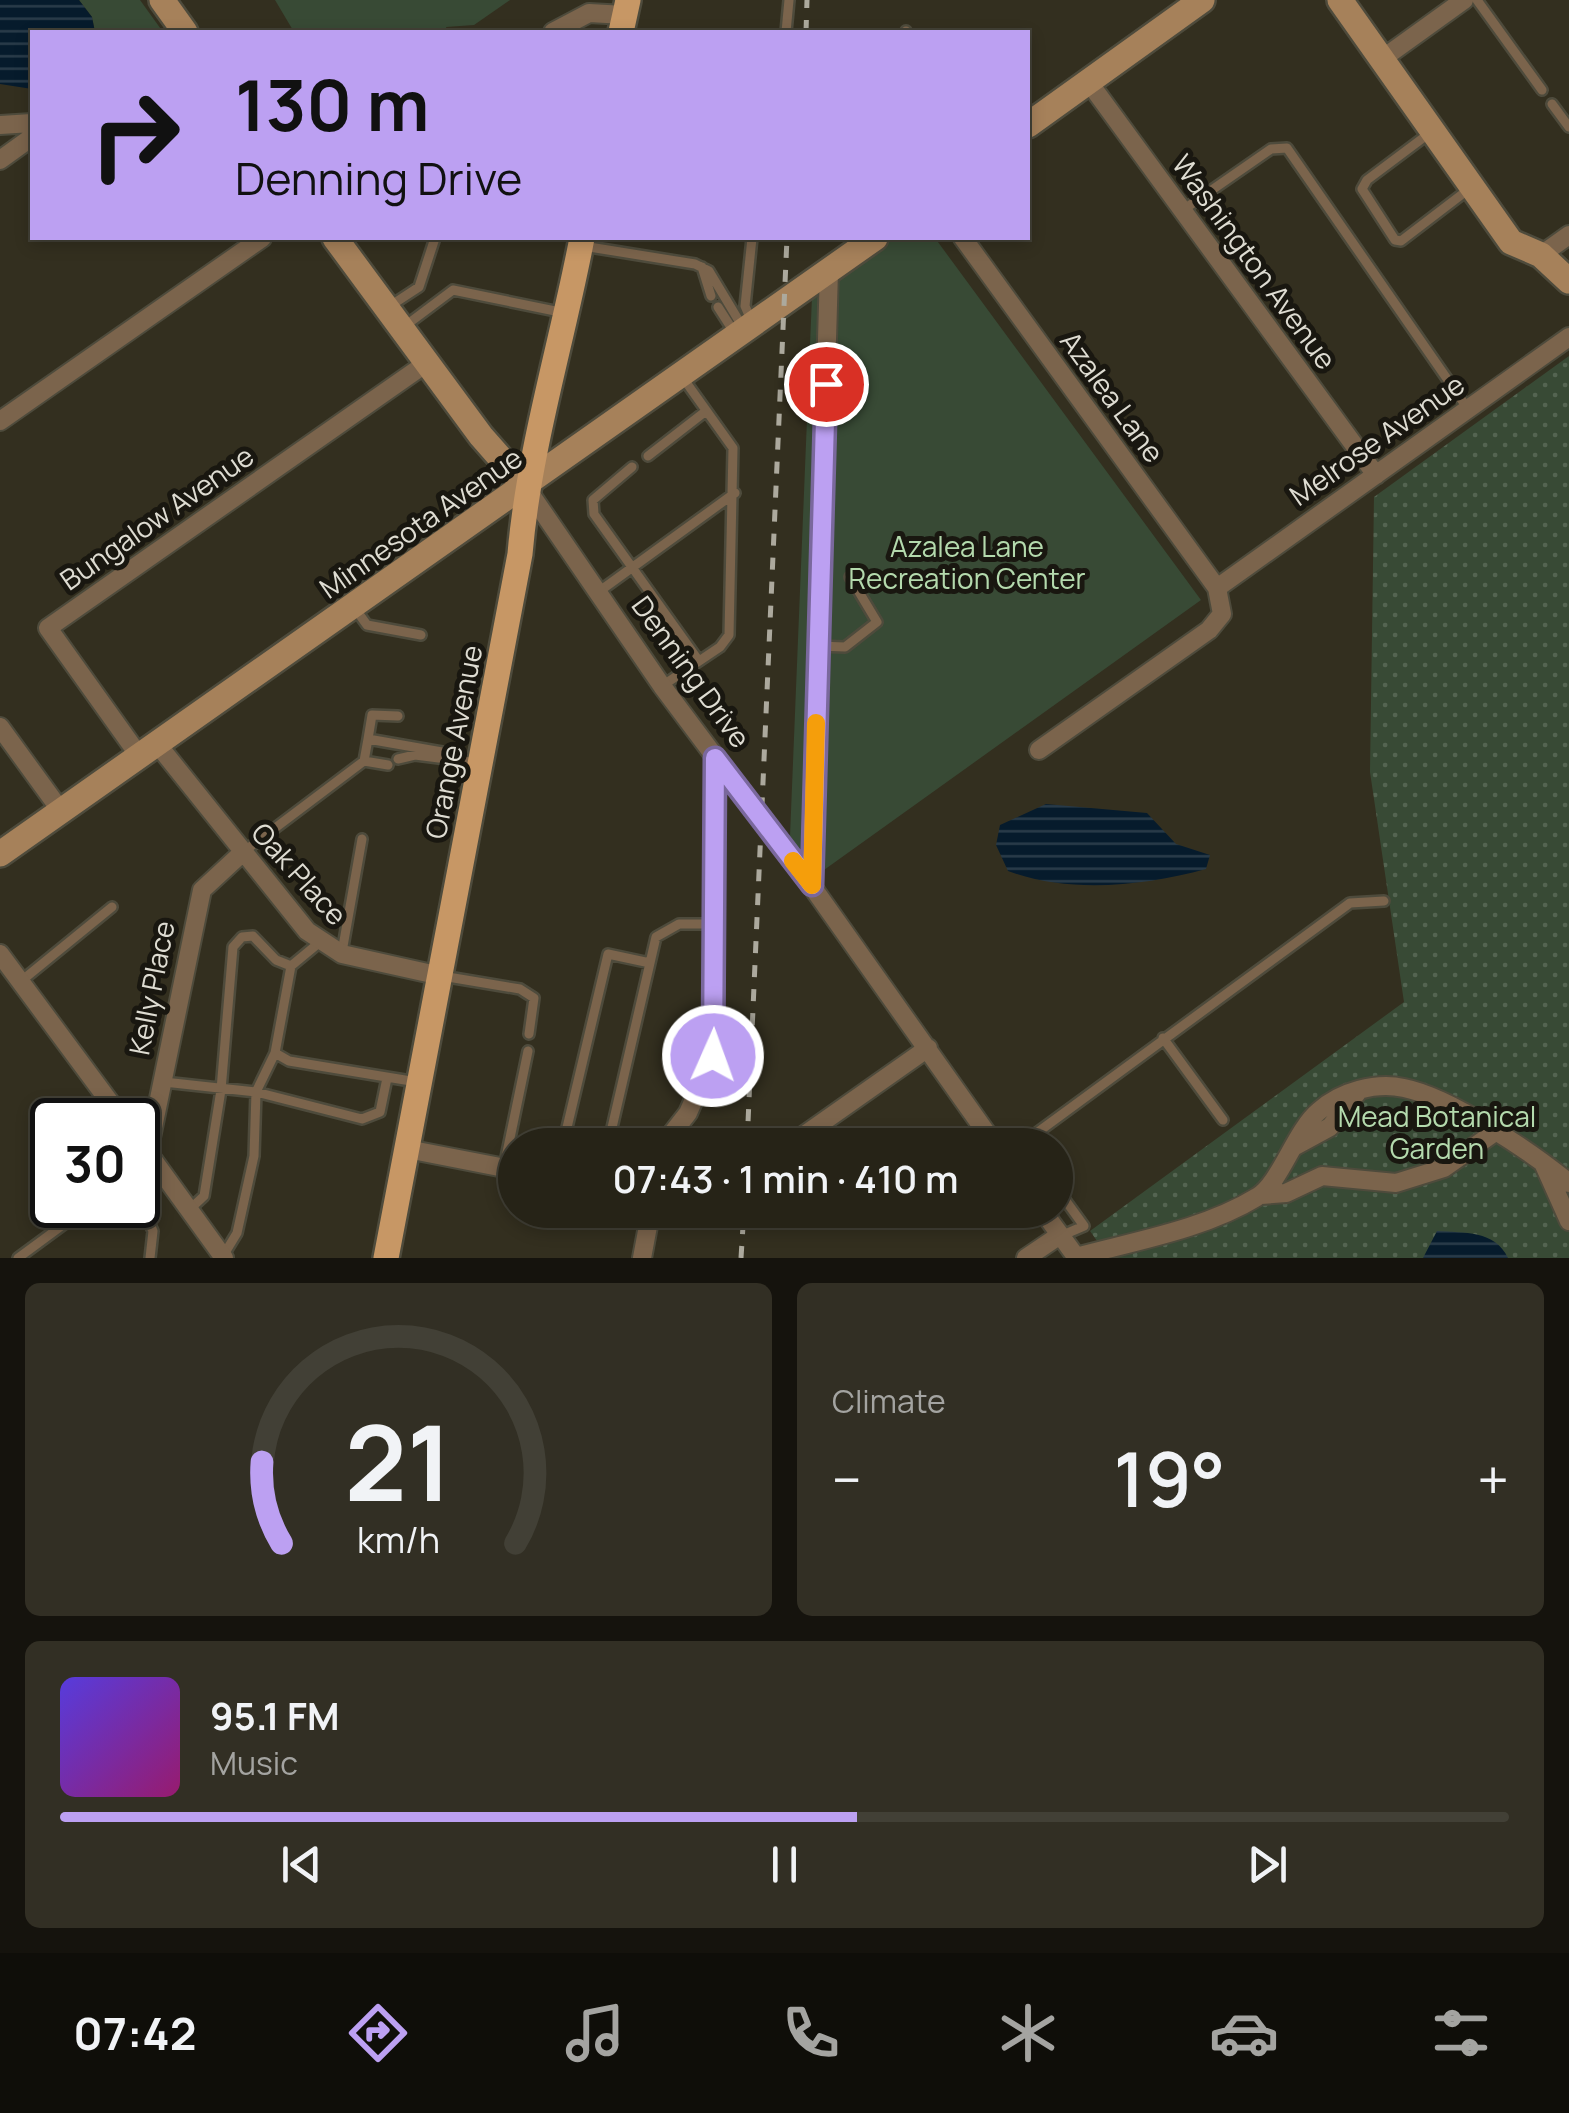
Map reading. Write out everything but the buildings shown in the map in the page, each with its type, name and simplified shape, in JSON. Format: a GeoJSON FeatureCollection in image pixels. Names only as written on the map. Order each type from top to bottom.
{"type":"FeatureCollection","features":[{"type":"Feature","properties":{"kind":"main road","name":"Orange Avenue"},"geometry":{"type":"LineString","coordinates":[[392,1257],[407,1149],[520,554],[526,486],[581,241]]}},
{"type":"Feature","properties":{"kind":"street"},"geometry":{"type":"LineString","coordinates":[[162,0],[183,30]]}},
{"type":"Feature","properties":{"kind":"street"},"geometry":{"type":"LineString","coordinates":[[1030,124],[1202,0]]}},
{"type":"Feature","properties":{"kind":"street"},"geometry":{"type":"LineString","coordinates":[[1340,0],[1469,189],[1510,242],[1541,256],[1569,280]]}},
{"type":"Feature","properties":{"kind":"street"},"geometry":{"type":"LineString","coordinates":[[1382,59],[1464,0]]}},
{"type":"Feature","properties":{"kind":"street"},"geometry":{"type":"LineString","coordinates":[[557,30],[589,13],[625,16]]}},
{"type":"Feature","properties":{"kind":"street","name":"Washington Avenue"},"geometry":{"type":"LineString","coordinates":[[1088,81],[1376,475]]}},
{"type":"Feature","properties":{"kind":"street"},"geometry":{"type":"LineString","coordinates":[[0,125],[30,123]]}},
{"type":"Feature","properties":{"kind":"street"},"geometry":{"type":"LineString","coordinates":[[0,159],[30,138]]}},
{"type":"Feature","properties":{"kind":"street"},"geometry":{"type":"LineString","coordinates":[[0,145],[0,159]]}},
{"type":"Feature","properties":{"kind":"street"},"geometry":{"type":"LineString","coordinates":[[1541,256],[1569,235]]}},
{"type":"Feature","properties":{"kind":"street"},"geometry":{"type":"LineString","coordinates":[[0,421],[259,240]]}},
{"type":"Feature","properties":{"kind":"street","name":"Denning Drive"},"geometry":{"type":"LineString","coordinates":[[337,240],[505,466],[526,486],[662,686],[812,885],[983,1128]]}},
{"type":"Feature","properties":{"kind":"street","name":"Minnesota Avenue"},"geometry":{"type":"LineString","coordinates":[[0,854],[871,240]]}},
{"type":"Feature","properties":{"kind":"street","name":"Azalea Lane"},"geometry":{"type":"LineString","coordinates":[[964,240],[1217,588]]}},
{"type":"Feature","properties":{"kind":"street"},"geometry":{"type":"LineString","coordinates":[[812,885],[829,272]]}},
{"type":"Feature","properties":{"kind":"street","name":"Melrose Avenue"},"geometry":{"type":"LineString","coordinates":[[1217,588],[1569,337]]}},
{"type":"Feature","properties":{"kind":"street","name":"Bungalow Avenue"},"geometry":{"type":"LineString","coordinates":[[149,751],[48,628],[428,362]]}},
{"type":"Feature","properties":{"kind":"street"},"geometry":{"type":"LineString","coordinates":[[1039,750],[1209,630],[1222,614],[1217,588]]}},
{"type":"Feature","properties":{"kind":"street"},"geometry":{"type":"LineString","coordinates":[[0,727],[61,811]]}},
{"type":"Feature","properties":{"kind":"street","name":"Oak Place"},"geometry":{"type":"LineString","coordinates":[[149,751],[320,942],[342,954],[440,976]]}},
{"type":"Feature","properties":{"kind":"street"},"geometry":{"type":"LineString","coordinates":[[676,1128],[688,1112],[713,1056],[715,758]]}},
{"type":"Feature","properties":{"kind":"street","name":"Kelly Place"},"geometry":{"type":"LineString","coordinates":[[157,1098],[202,890],[242,853]]}},
{"type":"Feature","properties":{"kind":"street"},"geometry":{"type":"LineString","coordinates":[[0,954],[107,1098]]}},
{"type":"Feature","properties":{"kind":"street"},"geometry":{"type":"LineString","coordinates":[[814,1128],[928,1048]]}},
{"type":"Feature","properties":{"kind":"street"},"geometry":{"type":"LineString","coordinates":[[1261,1196],[1319,1110],[1361,1088],[1405,1088],[1495,1132],[1542,1160],[1569,1183]]}},
{"type":"Feature","properties":{"kind":"street"},"geometry":{"type":"LineString","coordinates":[[1055,1228],[1076,1258],[1212,1218],[1261,1196],[1286,1194],[1322,1176],[1396,1184],[1444,1168],[1495,1132]]}},
{"type":"Feature","properties":{"kind":"street"},"geometry":{"type":"LineString","coordinates":[[407,1149],[498,1167]]}},
{"type":"Feature","properties":{"kind":"street"},"geometry":{"type":"LineString","coordinates":[[1542,1160],[1569,1221]]}},
{"type":"Feature","properties":{"kind":"street"},"geometry":{"type":"LineString","coordinates":[[160,1173],[223,1257]]}},
{"type":"Feature","properties":{"kind":"street"},"geometry":{"type":"LineString","coordinates":[[642,1258],[648,1228]]}},
{"type":"Feature","properties":{"kind":"street"},"geometry":{"type":"LineString","coordinates":[[1026,1258],[1060,1235]]}},
{"type":"Feature","properties":{"kind":"lane"},"geometry":{"type":"LineString","coordinates":[[786,30],[788,0]]}},
{"type":"Feature","properties":{"kind":"lane"},"geometry":{"type":"LineString","coordinates":[[1476,0],[1542,90]]}},
{"type":"Feature","properties":{"kind":"lane"},"geometry":{"type":"LineString","coordinates":[[1552,104],[1569,127]]}},
{"type":"Feature","properties":{"kind":"lane"},"geometry":{"type":"LineString","coordinates":[[1431,132],[1367,180],[1362,190],[1378,218],[1401,241],[1469,189]]}},
{"type":"Feature","properties":{"kind":"lane"},"geometry":{"type":"LineString","coordinates":[[1183,210],[1271,149],[1287,148],[1468,409]]}},
{"type":"Feature","properties":{"kind":"lane"},"geometry":{"type":"LineString","coordinates":[[396,318],[419,287],[435,240]]}},
{"type":"Feature","properties":{"kind":"lane"},"geometry":{"type":"LineString","coordinates":[[744,329],[752,240]]}},
{"type":"Feature","properties":{"kind":"lane"},"geometry":{"type":"LineString","coordinates":[[581,241],[709,270],[744,329]]}},
{"type":"Feature","properties":{"kind":"lane"},"geometry":{"type":"LineString","coordinates":[[702,267],[711,296]]}},
{"type":"Feature","properties":{"kind":"lane"},"geometry":{"type":"LineString","coordinates":[[396,318],[454,290],[567,314]]}},
{"type":"Feature","properties":{"kind":"lane"},"geometry":{"type":"LineString","coordinates":[[718,307],[744,329]]}},
{"type":"Feature","properties":{"kind":"lane"},"geometry":{"type":"LineString","coordinates":[[662,686],[728,635],[733,448],[680,374]]}},
{"type":"Feature","properties":{"kind":"lane"},"geometry":{"type":"LineString","coordinates":[[648,456],[706,411]]}},
{"type":"Feature","properties":{"kind":"lane"},"geometry":{"type":"LineString","coordinates":[[632,467],[593,500],[594,514],[699,661]]}},
{"type":"Feature","properties":{"kind":"lane"},"geometry":{"type":"LineString","coordinates":[[597,593],[734,494]]}},
{"type":"Feature","properties":{"kind":"lane"},"geometry":{"type":"LineString","coordinates":[[818,646],[844,648],[877,622],[850,577]]}},
{"type":"Feature","properties":{"kind":"lane"},"geometry":{"type":"LineString","coordinates":[[354,607],[367,625],[421,636]]}},
{"type":"Feature","properties":{"kind":"lane"},"geometry":{"type":"LineString","coordinates":[[242,853],[364,761],[372,715],[398,716]]}},
{"type":"Feature","properties":{"kind":"lane"},"geometry":{"type":"LineString","coordinates":[[368,738],[442,752],[446,757]]}},
{"type":"Feature","properties":{"kind":"lane"},"geometry":{"type":"LineString","coordinates":[[398,759],[415,755],[481,764]]}},
{"type":"Feature","properties":{"kind":"lane"},"geometry":{"type":"LineString","coordinates":[[364,761],[388,764]]}},
{"type":"Feature","properties":{"kind":"lane"},"geometry":{"type":"LineString","coordinates":[[342,954],[362,839]]}},
{"type":"Feature","properties":{"kind":"lane"},"geometry":{"type":"LineString","coordinates":[[1043,1128],[1350,903],[1384,901]]}},
{"type":"Feature","properties":{"kind":"lane"},"geometry":{"type":"LineString","coordinates":[[20,982],[112,908]]}},
{"type":"Feature","properties":{"kind":"lane"},"geometry":{"type":"LineString","coordinates":[[609,1128],[656,937],[679,924],[716,924]]}},
{"type":"Feature","properties":{"kind":"lane"},"geometry":{"type":"LineString","coordinates":[[190,1209],[204,1196],[221,1090],[233,947],[242,937],[253,936],[276,960],[291,966]]}},
{"type":"Feature","properties":{"kind":"lane"},"geometry":{"type":"LineString","coordinates":[[223,1257],[238,1234],[254,1156],[256,1092],[275,1053],[291,966],[320,942]]}},
{"type":"Feature","properties":{"kind":"lane"},"geometry":{"type":"LineString","coordinates":[[567,1128],[608,954],[650,963]]}},
{"type":"Feature","properties":{"kind":"lane"},"geometry":{"type":"LineString","coordinates":[[440,976],[520,990],[534,998],[529,1034]]}},
{"type":"Feature","properties":{"kind":"lane"},"geometry":{"type":"LineString","coordinates":[[1163,1038],[1223,1120]]}},
{"type":"Feature","properties":{"kind":"lane"},"geometry":{"type":"LineString","coordinates":[[516,1128],[528,1050]]}},
{"type":"Feature","properties":{"kind":"lane"},"geometry":{"type":"LineString","coordinates":[[275,1053],[289,1061],[420,1082]]}},
{"type":"Feature","properties":{"kind":"lane"},"geometry":{"type":"LineString","coordinates":[[162,1082],[256,1092],[373,1118],[380,1112],[387,1078]]}},
{"type":"Feature","properties":{"kind":"lane"},"geometry":{"type":"LineString","coordinates":[[1060,1235],[1084,1226],[1073,1211]]}},
{"type":"Feature","properties":{"kind":"lane"},"geometry":{"type":"LineString","coordinates":[[18,1258],[59,1228]]}},
{"type":"Feature","properties":{"kind":"lane"},"geometry":{"type":"LineString","coordinates":[[150,1258],[152,1228]]}},
{"type":"Feature","properties":{"kind":"green space"},"geometry":{"type":"Polygon","coordinates":[[[79,0],[140,0],[162,30],[95,30],[92,17],[79,0]]]}},
{"type":"Feature","properties":{"kind":"green space"},"geometry":{"type":"Polygon","coordinates":[[[275,0],[510,0],[474,25],[446,27],[447,30],[293,30],[275,0]]]}},
{"type":"Feature","properties":{"kind":"green space","name":"Azalea Lane Recreation Center"},"geometry":{"type":"Polygon","coordinates":[[[892,240],[936,240],[1201,600],[817,875],[790,836],[812,296],[892,240]]]}},
{"type":"Feature","properties":{"kind":"green space","name":"Mead Botanical Garden"},"geometry":{"type":"Polygon","coordinates":[[[1569,356],[1569,1258],[1109,1258],[1090,1231],[1404,1002],[1370,772],[1374,497],[1569,356]]]}},
{"type":"Feature","properties":{"kind":"water"},"geometry":{"type":"Polygon","coordinates":[[[0,0],[79,0],[92,17],[95,30],[30,30],[30,89],[0,84],[0,0]]]}},
{"type":"Feature","properties":{"kind":"water"},"geometry":{"type":"Polygon","coordinates":[[[1046,804],[1147,813],[1176,844],[1210,855],[1206,869],[1157,880],[1107,885],[1056,883],[1008,871],[996,845],[1000,825],[1046,804]]]}},
{"type":"Feature","properties":{"kind":"water"},"geometry":{"type":"Polygon","coordinates":[[[1437,1231],[1487,1238],[1508,1258],[1423,1258],[1437,1231]]]}},
{"type":"Feature","properties":{"kind":"railway"},"geometry":{"type":"LineString","coordinates":[[806,30],[807,0]]}},
{"type":"Feature","properties":{"kind":"railway"},"geometry":{"type":"LineString","coordinates":[[748,1128],[787,240]]}},
{"type":"Feature","properties":{"kind":"railway"},"geometry":{"type":"LineString","coordinates":[[741,1258],[743,1228]]}},
{"type":"Feature","properties":{"kind":"slow traffic"},"geometry":{"type":"LineString","coordinates":[[793,861],[812,885],[816,723]]}},
{"type":"Feature","properties":{"kind":"route"},"geometry":{"type":"LineString","coordinates":[[713,1056],[715,758],[812,885],[826,384]]}}]}
